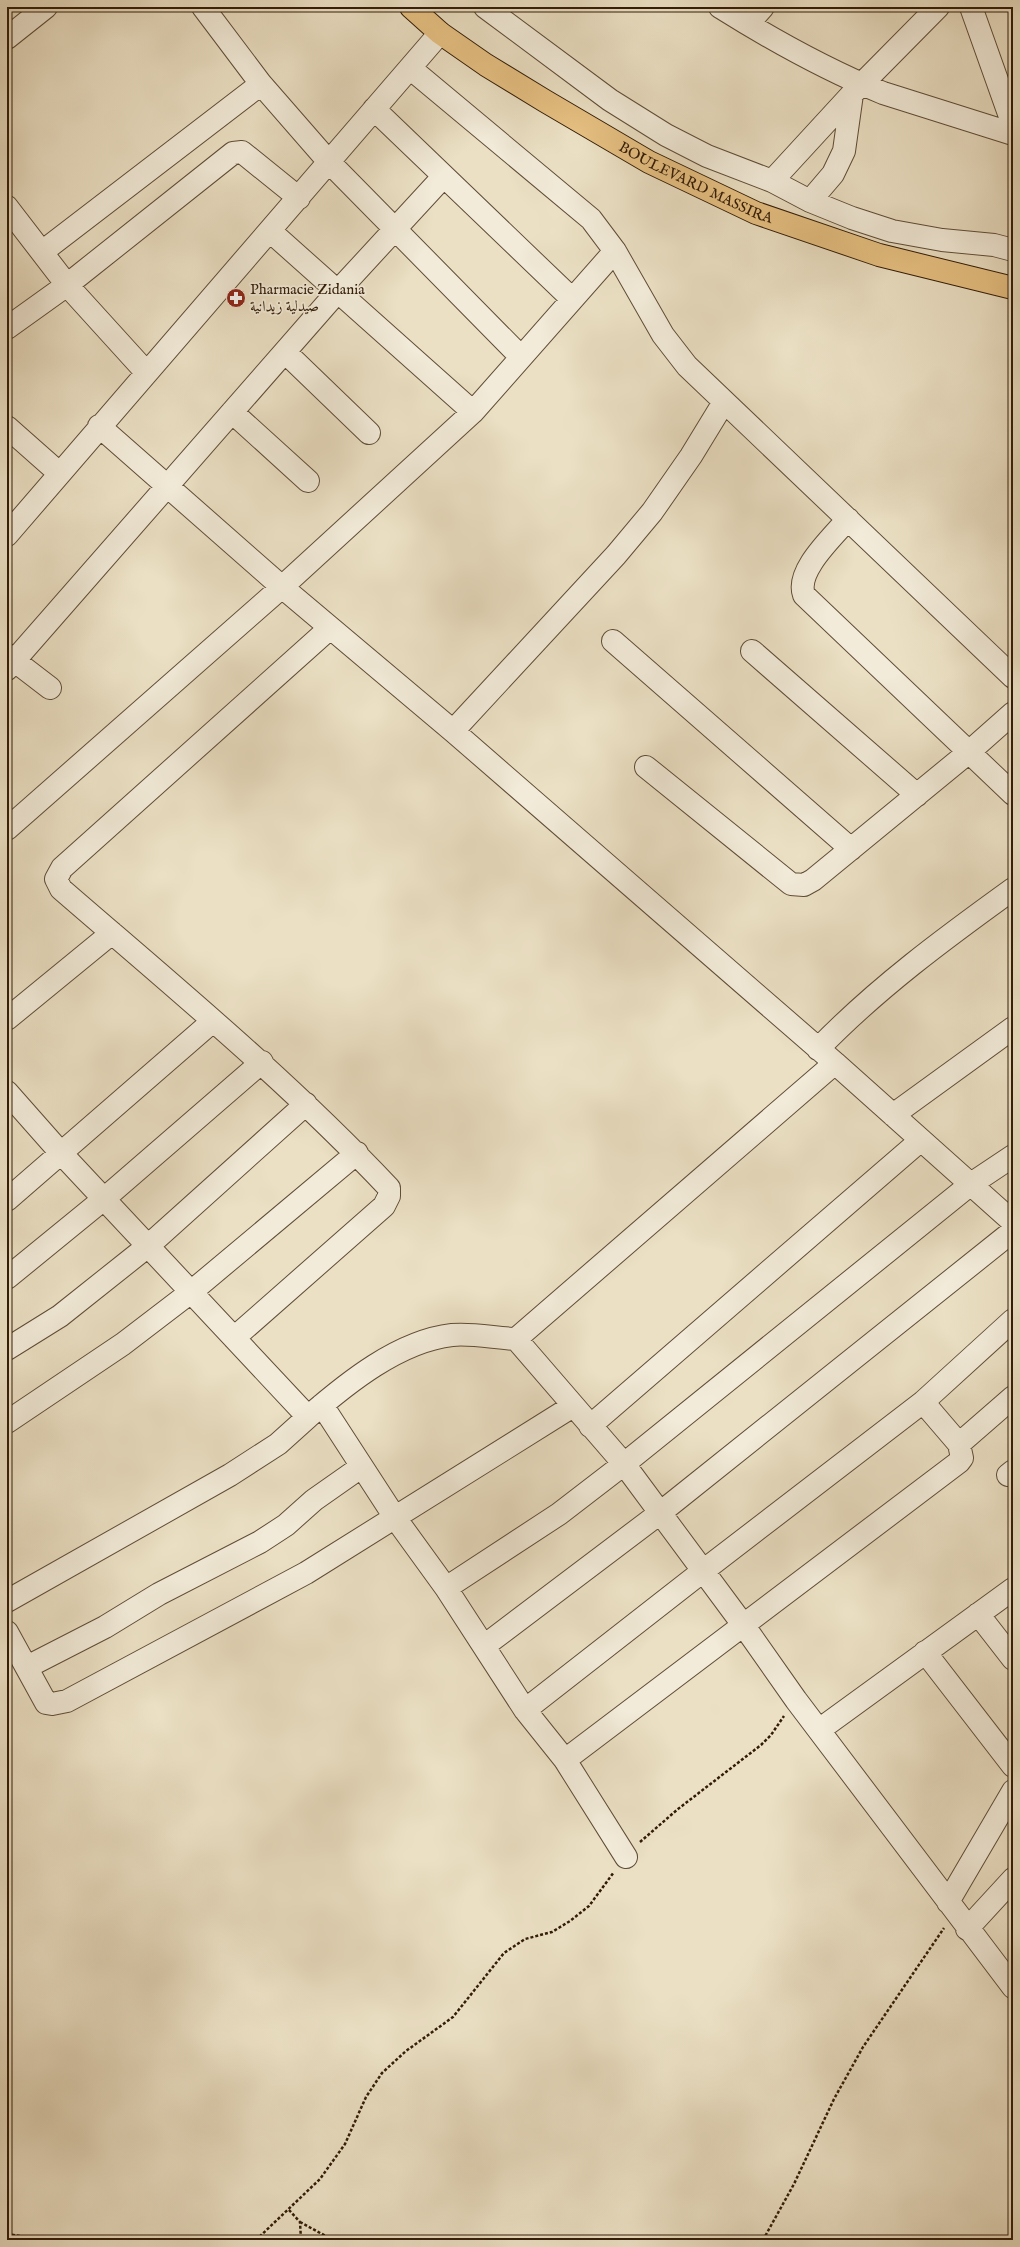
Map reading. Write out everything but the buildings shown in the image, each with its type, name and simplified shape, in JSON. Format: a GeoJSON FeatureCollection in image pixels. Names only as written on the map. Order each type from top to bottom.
{"type":"FeatureCollection","features":[{"type":"Feature","properties":{"kind":"main road","name":"BOULEVARD MASSIRA"},"geometry":{"type":"LineString","coordinates":[[411,7],[440,33],[486,65],[648,162],[756,213],[879,255],[1013,288]]}},
{"type":"Feature","properties":{"kind":"street"},"geometry":{"type":"LineString","coordinates":[[7,38],[46,7]]}},
{"type":"Feature","properties":{"kind":"street"},"geometry":{"type":"LineString","coordinates":[[204,7],[261,84],[330,162],[521,357]]}},
{"type":"Feature","properties":{"kind":"street"},"geometry":{"type":"LineString","coordinates":[[720,7],[857,89],[883,93],[1013,134]]}},
{"type":"Feature","properties":{"kind":"street"},"geometry":{"type":"LineString","coordinates":[[748,24],[763,7]]}},
{"type":"Feature","properties":{"kind":"street"},"geometry":{"type":"LineString","coordinates":[[772,180],[857,89],[938,7]]}},
{"type":"Feature","properties":{"kind":"street"},"geometry":{"type":"LineString","coordinates":[[971,7],[1013,125]]}},
{"type":"Feature","properties":{"kind":"street"},"geometry":{"type":"LineString","coordinates":[[486,8],[610,100],[666,135],[707,156],[772,180],[810,201],[852,218],[892,231],[942,240],[994,245],[1013,250]]}},
{"type":"Feature","properties":{"kind":"street"},"geometry":{"type":"LineString","coordinates":[[7,535],[99,426],[299,198],[374,108],[440,33]]}},
{"type":"Feature","properties":{"kind":"street"},"geometry":{"type":"LineString","coordinates":[[410,68],[591,220],[615,251],[663,335],[687,366],[1013,677]]}},
{"type":"Feature","properties":{"kind":"street"},"geometry":{"type":"LineString","coordinates":[[42,252],[261,84]]}},
{"type":"Feature","properties":{"kind":"street"},"geometry":{"type":"LineString","coordinates":[[810,201],[833,174],[844,151],[857,89]]}},
{"type":"Feature","properties":{"kind":"street"},"geometry":{"type":"LineString","coordinates":[[374,108],[443,177],[572,299]]}},
{"type":"Feature","properties":{"kind":"street"},"geometry":{"type":"LineString","coordinates":[[7,328],[67,285],[233,153],[242,152],[299,198]]}},
{"type":"Feature","properties":{"kind":"street"},"geometry":{"type":"LineString","coordinates":[[50,688],[9,662],[167,487],[338,291],[443,177]]}},
{"type":"Feature","properties":{"kind":"street"},"geometry":{"type":"LineString","coordinates":[[7,208],[67,285],[146,372]]}},
{"type":"Feature","properties":{"kind":"street"},"geometry":{"type":"LineString","coordinates":[[270,231],[473,412]]}},
{"type":"Feature","properties":{"kind":"street"},"geometry":{"type":"LineString","coordinates":[[7,829],[282,587],[473,412],[615,251]]}},
{"type":"Feature","properties":{"kind":"street"},"geometry":{"type":"LineString","coordinates":[[285,352],[369,433]]}},
{"type":"Feature","properties":{"kind":"street"},"geometry":{"type":"LineString","coordinates":[[453,732],[616,555],[652,512],[691,456],[724,402]]}},
{"type":"Feature","properties":{"kind":"street"},"geometry":{"type":"LineString","coordinates":[[232,412],[308,482]]}},
{"type":"Feature","properties":{"kind":"street"},"geometry":{"type":"LineString","coordinates":[[99,426],[282,587],[453,732],[835,1063],[1013,1222]]}},
{"type":"Feature","properties":{"kind":"street"},"geometry":{"type":"LineString","coordinates":[[7,427],[59,473]]}},
{"type":"Feature","properties":{"kind":"street"},"geometry":{"type":"LineString","coordinates":[[848,519],[808,568],[802,588],[804,595],[1013,794]]}},
{"type":"Feature","properties":{"kind":"street"},"geometry":{"type":"LineString","coordinates":[[234,1338],[384,1206],[389,1196],[389,1188],[357,1153],[262,1062],[61,890],[56,879],[62,868],[330,628]]}},
{"type":"Feature","properties":{"kind":"street"},"geometry":{"type":"LineString","coordinates":[[613,641],[851,849]]}},
{"type":"Feature","properties":{"kind":"street"},"geometry":{"type":"LineString","coordinates":[[752,651],[918,795]]}},
{"type":"Feature","properties":{"kind":"street"},"geometry":{"type":"LineString","coordinates":[[646,767],[791,884],[804,885],[813,880],[918,795],[1013,713]]}},
{"type":"Feature","properties":{"kind":"street"},"geometry":{"type":"LineString","coordinates":[[818,1049],[873,996],[953,932],[1013,889]]}},
{"type":"Feature","properties":{"kind":"street"},"geometry":{"type":"LineString","coordinates":[[7,1019],[112,933]]}},
{"type":"Feature","properties":{"kind":"street"},"geometry":{"type":"LineString","coordinates":[[7,1200],[60,1152],[214,1020]]}},
{"type":"Feature","properties":{"kind":"street"},"geometry":{"type":"LineString","coordinates":[[893,1115],[1013,1028]]}},
{"type":"Feature","properties":{"kind":"street"},"geometry":{"type":"LineString","coordinates":[[7,1278],[104,1198],[262,1062]]}},
{"type":"Feature","properties":{"kind":"street"},"geometry":{"type":"LineString","coordinates":[[7,1600],[230,1475],[278,1444],[315,1411],[374,1367],[407,1347],[452,1335],[516,1339],[835,1063]]}},
{"type":"Feature","properties":{"kind":"street"},"geometry":{"type":"LineString","coordinates":[[8,1097],[234,1338],[315,1411],[361,1466],[396,1519],[446,1588],[525,1710],[565,1760],[626,1857]]}},
{"type":"Feature","properties":{"kind":"street"},"geometry":{"type":"LineString","coordinates":[[7,1349],[60,1316],[148,1246],[306,1104]]}},
{"type":"Feature","properties":{"kind":"street"},"geometry":{"type":"LineString","coordinates":[[590,1426],[921,1140]]}},
{"type":"Feature","properties":{"kind":"street"},"geometry":{"type":"LineString","coordinates":[[7,1422],[123,1344],[191,1292],[357,1153]]}},
{"type":"Feature","properties":{"kind":"street"},"geometry":{"type":"LineString","coordinates":[[446,1588],[559,1514],[624,1464],[971,1184],[1013,1156]]}},
{"type":"Feature","properties":{"kind":"street"},"geometry":{"type":"LineString","coordinates":[[484,1646],[660,1513],[1013,1231]]}},
{"type":"Feature","properties":{"kind":"street"},"geometry":{"type":"LineString","coordinates":[[525,1710],[923,1402],[1013,1320]]}},
{"type":"Feature","properties":{"kind":"street"},"geometry":{"type":"LineString","coordinates":[[516,1339],[624,1464],[744,1626],[796,1700],[967,1929],[1013,1987]]}},
{"type":"Feature","properties":{"kind":"street"},"geometry":{"type":"LineString","coordinates":[[959,1444],[1013,1397]]}},
{"type":"Feature","properties":{"kind":"street"},"geometry":{"type":"LineString","coordinates":[[565,1760],[959,1462],[962,1458],[959,1444],[923,1402]]}},
{"type":"Feature","properties":{"kind":"street"},"geometry":{"type":"LineString","coordinates":[[7,1632],[46,1703],[52,1704],[67,1701],[306,1573],[396,1519],[573,1406]]}},
{"type":"Feature","properties":{"kind":"street"},"geometry":{"type":"LineString","coordinates":[[27,1667],[104,1627],[159,1594],[260,1542],[286,1525],[314,1500],[361,1466]]}},
{"type":"Feature","properties":{"kind":"street"},"geometry":{"type":"LineString","coordinates":[[819,1730],[1013,1589]]}},
{"type":"Feature","properties":{"kind":"street"},"geometry":{"type":"LineString","coordinates":[[978,1614],[1013,1659]]}},
{"type":"Feature","properties":{"kind":"street"},"geometry":{"type":"LineString","coordinates":[[925,1652],[1013,1766]]}},
{"type":"Feature","properties":{"kind":"street"},"geometry":{"type":"LineString","coordinates":[[952,1907],[1013,1791]]}},
{"type":"Feature","properties":{"kind":"street"},"geometry":{"type":"LineString","coordinates":[[967,1929],[1013,1879]]}},
{"type":"Feature","properties":{"kind":"path"},"geometry":{"type":"LineString","coordinates":[[256,2240],[320,2179],[345,2144],[366,2097],[382,2073],[406,2051],[453,2017],[504,1953],[525,1939],[552,1932],[589,1906],[626,1857],[678,1809],[771,1735],[796,1700]]}},
{"type":"Feature","properties":{"kind":"path"},"geometry":{"type":"LineString","coordinates":[[763,2240],[794,2184],[834,2099],[863,2047],[952,1907]]}},
{"type":"Feature","properties":{"kind":"path"},"geometry":{"type":"LineString","coordinates":[[289,2210],[300,2222],[333,2240]]}},
{"type":"Feature","properties":{"kind":"path"},"geometry":{"type":"LineString","coordinates":[[300,2222],[301,2240]]}},
{"type":"Feature","properties":{"kind":"path"},"geometry":{"type":"LineString","coordinates":[[7,2234],[47,2240]]}},
{"type":"Feature","properties":{"kind":"place","name":"Pharmacie Zidania صيدلية زيدانية"},"geometry":{"type":"Point","coordinates":[236,298]}}]}
